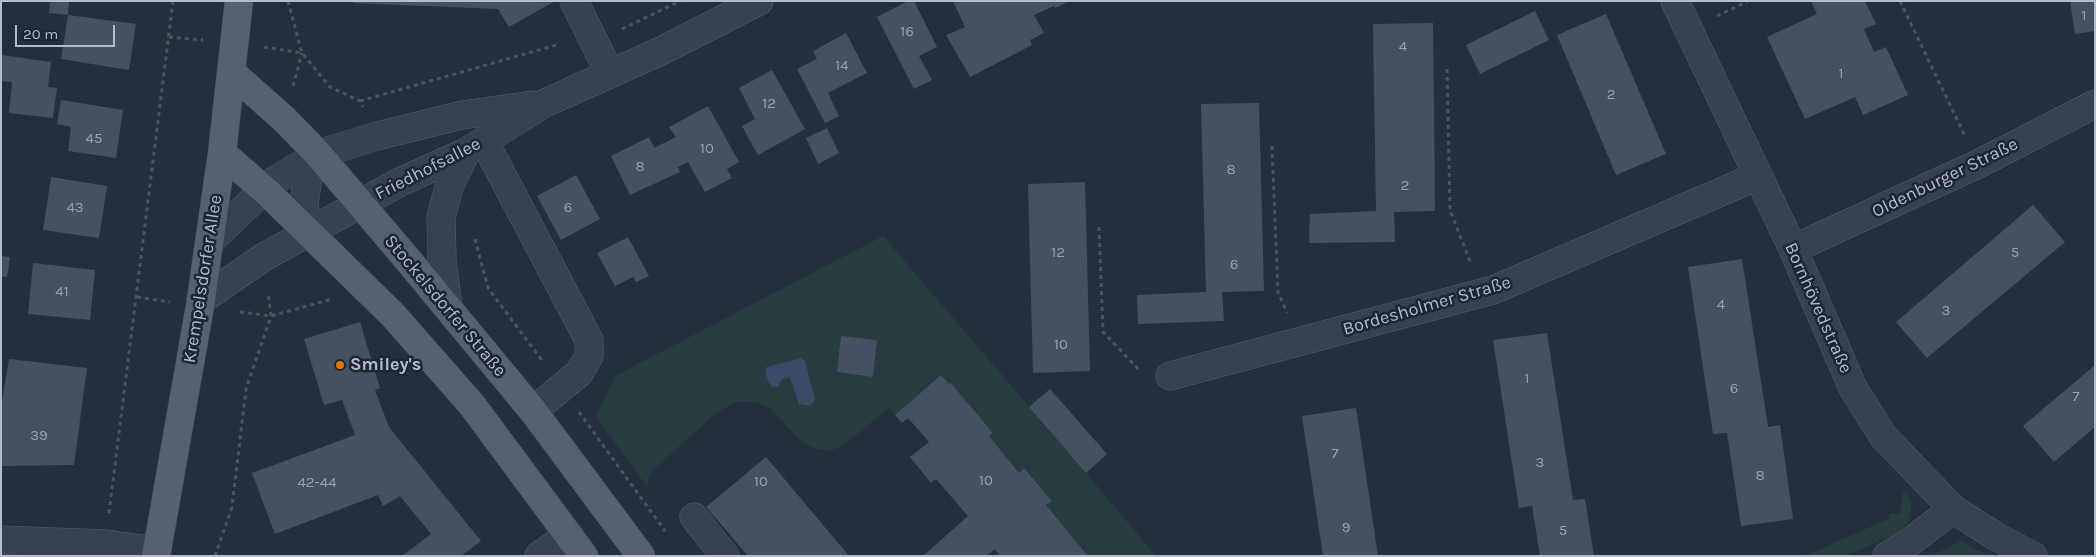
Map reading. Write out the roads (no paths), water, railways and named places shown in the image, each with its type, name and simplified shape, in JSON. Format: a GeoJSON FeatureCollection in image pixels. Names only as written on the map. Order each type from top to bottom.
{"type":"FeatureCollection","features":[{"type":"Feature","properties":{"kind":"main road","name":"Krempelsdorfer Allee"},"geometry":{"type":"LineString","coordinates":[[156,553],[210,241],[239,1]]}},
{"type":"Feature","properties":{"kind":"main road","name":"Stockelsdorfer Straße"},"geometry":{"type":"LineString","coordinates":[[231,72],[284,119],[318,154],[448,307],[532,411],[640,556]]}},
{"type":"Feature","properties":{"kind":"main road"},"geometry":{"type":"LineString","coordinates":[[222,153],[264,189],[393,316],[472,405],[577,546]]}},
{"type":"Feature","properties":{"kind":"street"},"geometry":{"type":"LineString","coordinates":[[574,1],[610,74]]}},
{"type":"Feature","properties":{"kind":"street","name":"Friedhofsallee"},"geometry":{"type":"LineString","coordinates":[[201,300],[264,257],[398,183],[475,146],[545,103],[661,51],[759,1]]}},
{"type":"Feature","properties":{"kind":"street","name":"Bornhövedstraße"},"geometry":{"type":"LineString","coordinates":[[1675,1],[1793,249],[1854,388],[1883,436],[1953,509],[1995,536],[2033,556]]}},
{"type":"Feature","properties":{"kind":"street","name":"Friedhofsallee"},"geometry":{"type":"LineString","coordinates":[[210,241],[271,183],[318,154],[377,136],[462,115],[545,103]]}},
{"type":"Feature","properties":{"kind":"street","name":"Oldenburger Straße"},"geometry":{"type":"LineString","coordinates":[[1793,249],[1978,164],[2095,104]]}},
{"type":"Feature","properties":{"kind":"street"},"geometry":{"type":"LineString","coordinates":[[448,307],[442,261],[441,217],[450,184],[475,146],[589,340],[589,356],[579,373],[532,411]]}},
{"type":"Feature","properties":{"kind":"street"},"geometry":{"type":"LineString","coordinates":[[309,232],[304,203],[308,178],[318,154]]}},
{"type":"Feature","properties":{"kind":"street","name":"Bordesholmer Straße"},"geometry":{"type":"LineString","coordinates":[[1170,376],[1493,290],[1758,176]]}},
{"type":"Feature","properties":{"kind":"street"},"geometry":{"type":"LineString","coordinates":[[1887,556],[1910,542],[1953,509]]}},
{"type":"Feature","properties":{"kind":"street"},"geometry":{"type":"LineString","coordinates":[[694,517],[725,556]]}},
{"type":"Feature","properties":{"kind":"street"},"geometry":{"type":"LineString","coordinates":[[1,540],[106,544],[156,553]]}},
{"type":"Feature","properties":{"kind":"street"},"geometry":{"type":"LineString","coordinates":[[539,556],[577,546]]}},
{"type":"Feature","properties":{"kind":"water"},"geometry":{"type":"Polygon","coordinates":[[[801,358],[805,361],[815,400],[810,406],[799,404],[790,378],[782,379],[778,387],[772,387],[765,370],[767,367],[801,358]]]}},
{"type":"Feature","properties":{"kind":"place","name":"Smiley's"},"geometry":{"type":"Point","coordinates":[340,365]}}]}
